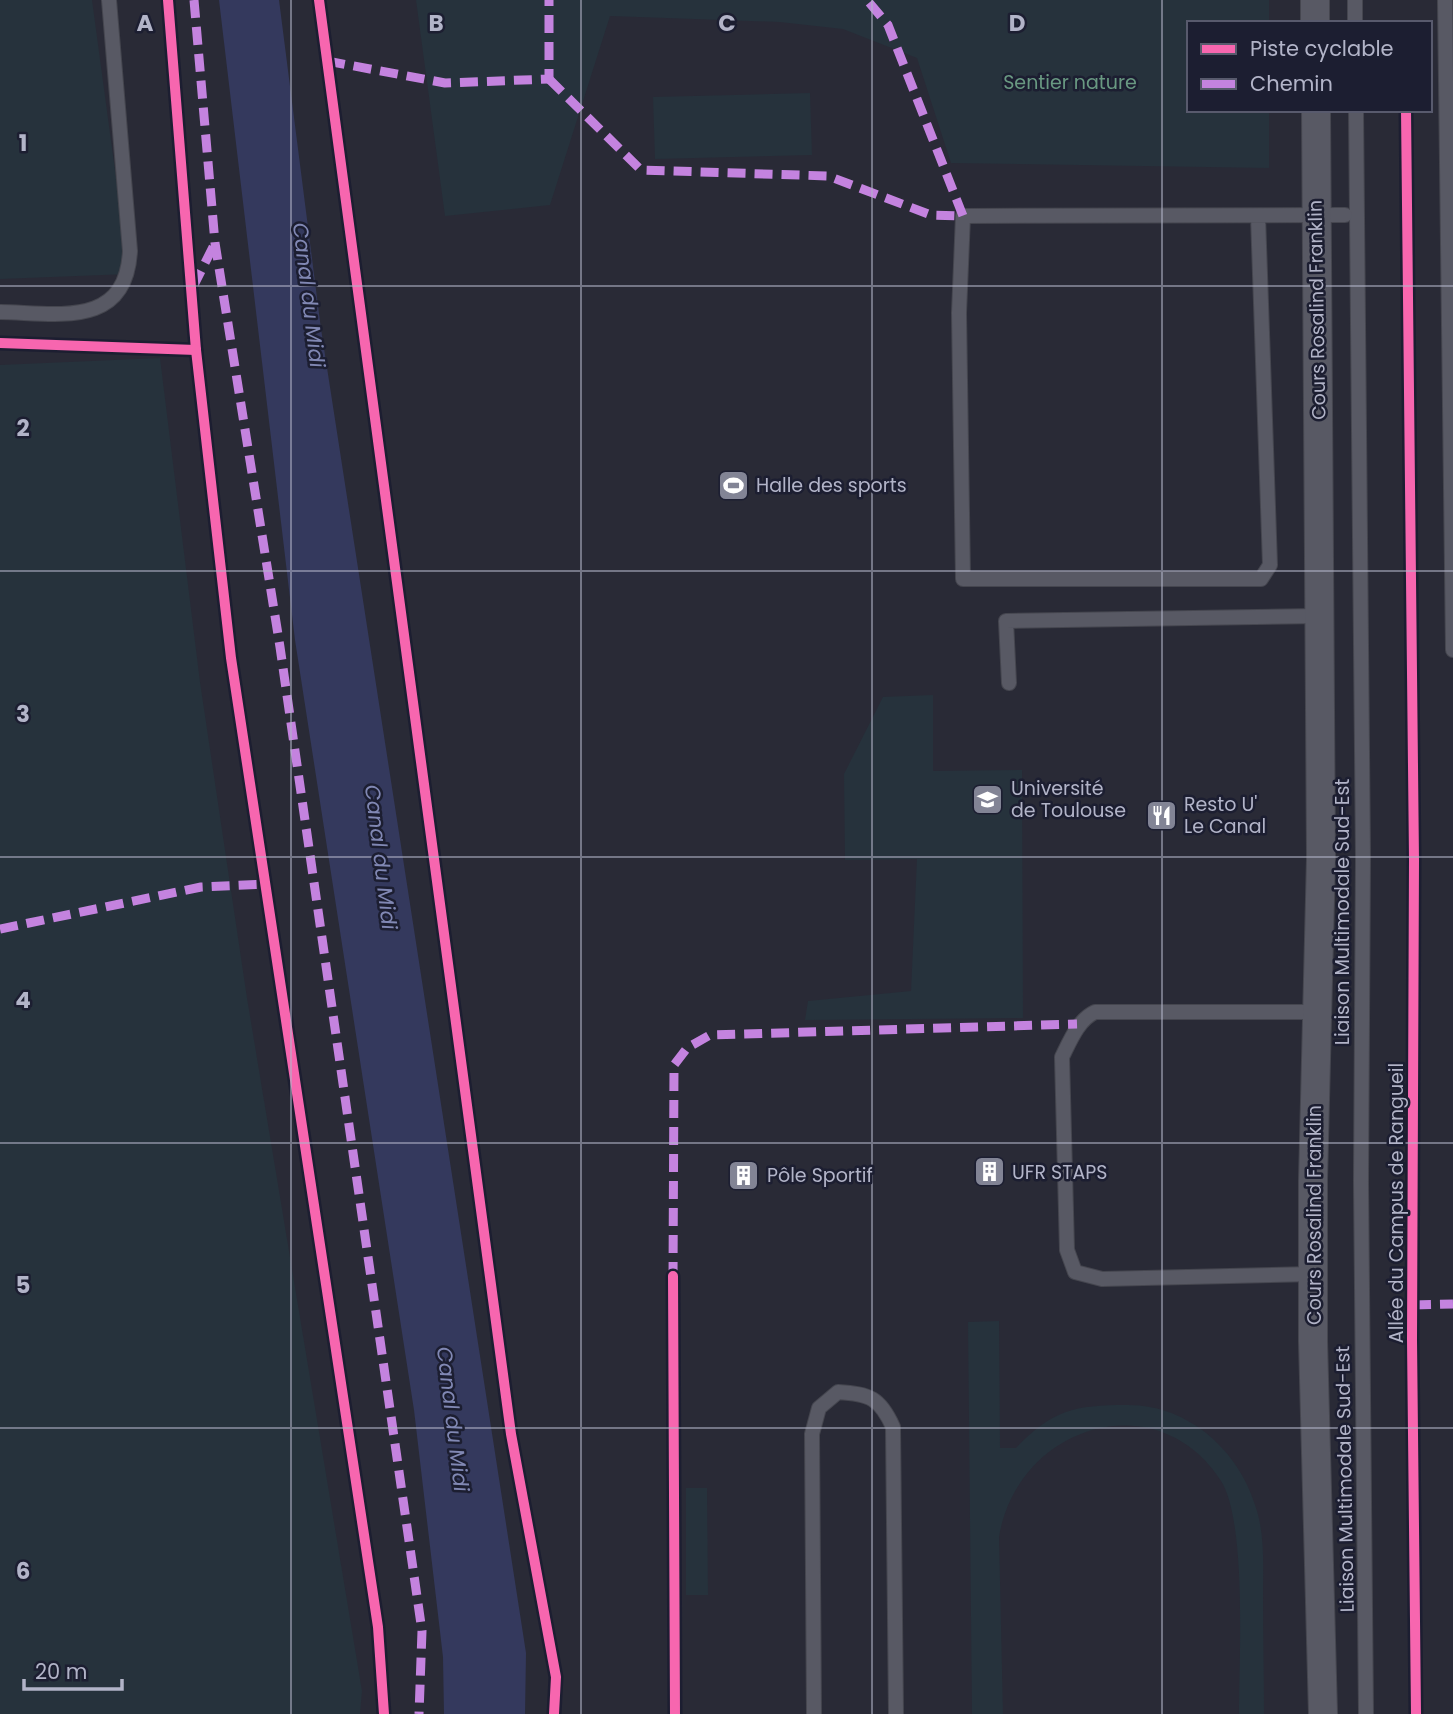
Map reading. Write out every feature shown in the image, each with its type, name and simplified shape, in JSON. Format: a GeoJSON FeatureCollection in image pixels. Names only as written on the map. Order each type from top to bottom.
{"type":"FeatureCollection","features":[{"type":"Feature","properties":{"kind":"street"},"geometry":{"type":"LineString","coordinates":[[1315,0],[1315,21]]}},
{"type":"Feature","properties":{"kind":"street","name":"Cours Rosalind Franklin"},"geometry":{"type":"LineString","coordinates":[[1316,112],[1318,616],[1321,717],[1313,1274],[1323,1714]]}},
{"type":"Feature","properties":{"kind":"lane"},"geometry":{"type":"LineString","coordinates":[[0,312],[72,313],[97,310],[117,295],[129,275],[130,251],[109,0]]}},
{"type":"Feature","properties":{"kind":"lane"},"geometry":{"type":"LineString","coordinates":[[1354,0],[1355,21]]}},
{"type":"Feature","properties":{"kind":"lane"},"geometry":{"type":"LineString","coordinates":[[1445,0],[1453,650]]}},
{"type":"Feature","properties":{"kind":"lane","name":"Liaison Multimodale Sud-Est"},"geometry":{"type":"LineString","coordinates":[[1356,112],[1363,858],[1361,1182],[1366,1714]]}},
{"type":"Feature","properties":{"kind":"lane"},"geometry":{"type":"LineString","coordinates":[[1258,216],[1270,565],[1261,579],[963,579],[959,313],[963,216],[1345,215]]}},
{"type":"Feature","properties":{"kind":"lane"},"geometry":{"type":"LineString","coordinates":[[1009,683],[1006,621],[1318,616]]}},
{"type":"Feature","properties":{"kind":"lane"},"geometry":{"type":"LineString","coordinates":[[1313,1274],[1102,1279],[1075,1272],[1067,1250],[1062,1057],[1073,1035],[1088,1016],[1095,1012],[1317,1012]]}},
{"type":"Feature","properties":{"kind":"lane"},"geometry":{"type":"LineString","coordinates":[[814,1714],[811,1434],[820,1408],[838,1392],[864,1394],[884,1406],[893,1427],[896,1714]]}},
{"type":"Feature","properties":{"kind":"green space"},"geometry":{"type":"Polygon","coordinates":[[[0,0],[92,0],[129,274],[0,279],[0,0]]]}},
{"type":"Feature","properties":{"kind":"green space","name":"Sentier nature"},"geometry":{"type":"Polygon","coordinates":[[[416,0],[1269,0],[1269,21],[1187,21],[1187,112],[1269,112],[1269,168],[951,163],[917,58],[843,29],[780,22],[610,16],[550,205],[445,216],[416,0]]]}},
{"type":"Feature","properties":{"kind":"green space"},"geometry":{"type":"Polygon","coordinates":[[[810,93],[812,155],[655,159],[653,97],[810,93]]]}},
{"type":"Feature","properties":{"kind":"green space"},"geometry":{"type":"Polygon","coordinates":[[[160,358],[200,682],[247,998],[362,1691],[360,1714],[0,1714],[0,365],[160,358]]]}},
{"type":"Feature","properties":{"kind":"green space"},"geometry":{"type":"Polygon","coordinates":[[[933,695],[933,771],[1022,770],[1023,1018],[805,1020],[808,1001],[911,991],[917,859],[845,860],[844,774],[883,697],[933,695]]]}},
{"type":"Feature","properties":{"kind":"green space"},"geometry":{"type":"Polygon","coordinates":[[[999,1321],[1000,1448],[1016,1448],[1041,1425],[1065,1412],[1108,1405],[1149,1407],[1171,1413],[1191,1423],[1225,1451],[1239,1469],[1257,1511],[1261,1532],[1264,1714],[1239,1714],[1238,1559],[1235,1527],[1221,1481],[1194,1450],[1162,1432],[1127,1426],[1093,1430],[1060,1444],[1032,1467],[1011,1499],[999,1537],[1003,1714],[972,1714],[968,1322],[999,1321]]]}},
{"type":"Feature","properties":{"kind":"green space"},"geometry":{"type":"Polygon","coordinates":[[[686,1488],[707,1488],[708,1595],[686,1595],[686,1488]]]}},
{"type":"Feature","properties":{"kind":"water","name":"Canal du Midi"},"geometry":{"type":"Polygon","coordinates":[[[219,0],[279,0],[321,329],[526,1653],[525,1714],[444,1714],[443,1657],[414,1410],[295,640],[219,0]]]}},
{"type":"Feature","properties":{"kind":"marked path"},"geometry":{"type":"LineString","coordinates":[[194,0],[215,243],[280,647],[422,1631],[419,1714]]}},
{"type":"Feature","properties":{"kind":"marked path"},"geometry":{"type":"LineString","coordinates":[[327,61],[445,83],[549,79],[549,0]]}},
{"type":"Feature","properties":{"kind":"marked path"},"geometry":{"type":"LineString","coordinates":[[549,79],[641,170],[828,176],[931,215],[963,216],[888,25],[867,0]]}},
{"type":"Feature","properties":{"kind":"marked path"},"geometry":{"type":"LineString","coordinates":[[193,287],[215,243]]}},
{"type":"Feature","properties":{"kind":"marked path"},"geometry":{"type":"LineString","coordinates":[[0,929],[201,887],[265,884]]}},
{"type":"Feature","properties":{"kind":"marked path"},"geometry":{"type":"LineString","coordinates":[[673,1280],[674,1065],[687,1048],[710,1035],[1077,1024]]}},
{"type":"Feature","properties":{"kind":"marked path"},"geometry":{"type":"LineString","coordinates":[[1413,1305],[1453,1304]]}},
{"type":"Feature","properties":{"kind":"cycle path"},"geometry":{"type":"LineString","coordinates":[[168,0],[196,350],[231,658],[378,1627],[384,1714]]}},
{"type":"Feature","properties":{"kind":"cycle path"},"geometry":{"type":"LineString","coordinates":[[319,0],[511,1434],[556,1677],[554,1714]]}},
{"type":"Feature","properties":{"kind":"cycle path","name":"Allée du Campus de Rangueil"},"geometry":{"type":"LineString","coordinates":[[1406,112],[1414,860],[1412,1340],[1416,1714]]}},
{"type":"Feature","properties":{"kind":"cycle path"},"geometry":{"type":"LineString","coordinates":[[0,343],[196,350]]}},
{"type":"Feature","properties":{"kind":"cycle path"},"geometry":{"type":"LineString","coordinates":[[673,1276],[675,1714]]}},
{"type":"Feature","properties":{"kind":"place","name":"Halle des sports"},"geometry":{"type":"Point","coordinates":[733,485]}},
{"type":"Feature","properties":{"kind":"place","name":"Université de Toulouse"},"geometry":{"type":"Point","coordinates":[988,799]}},
{"type":"Feature","properties":{"kind":"place","name":"Resto U' Le Canal"},"geometry":{"type":"Point","coordinates":[1161,815]}},
{"type":"Feature","properties":{"kind":"place","name":"UFR STAPS"},"geometry":{"type":"Point","coordinates":[989,1172]}},
{"type":"Feature","properties":{"kind":"place","name":"Pôle Sportif"},"geometry":{"type":"Point","coordinates":[744,1175]}}]}
